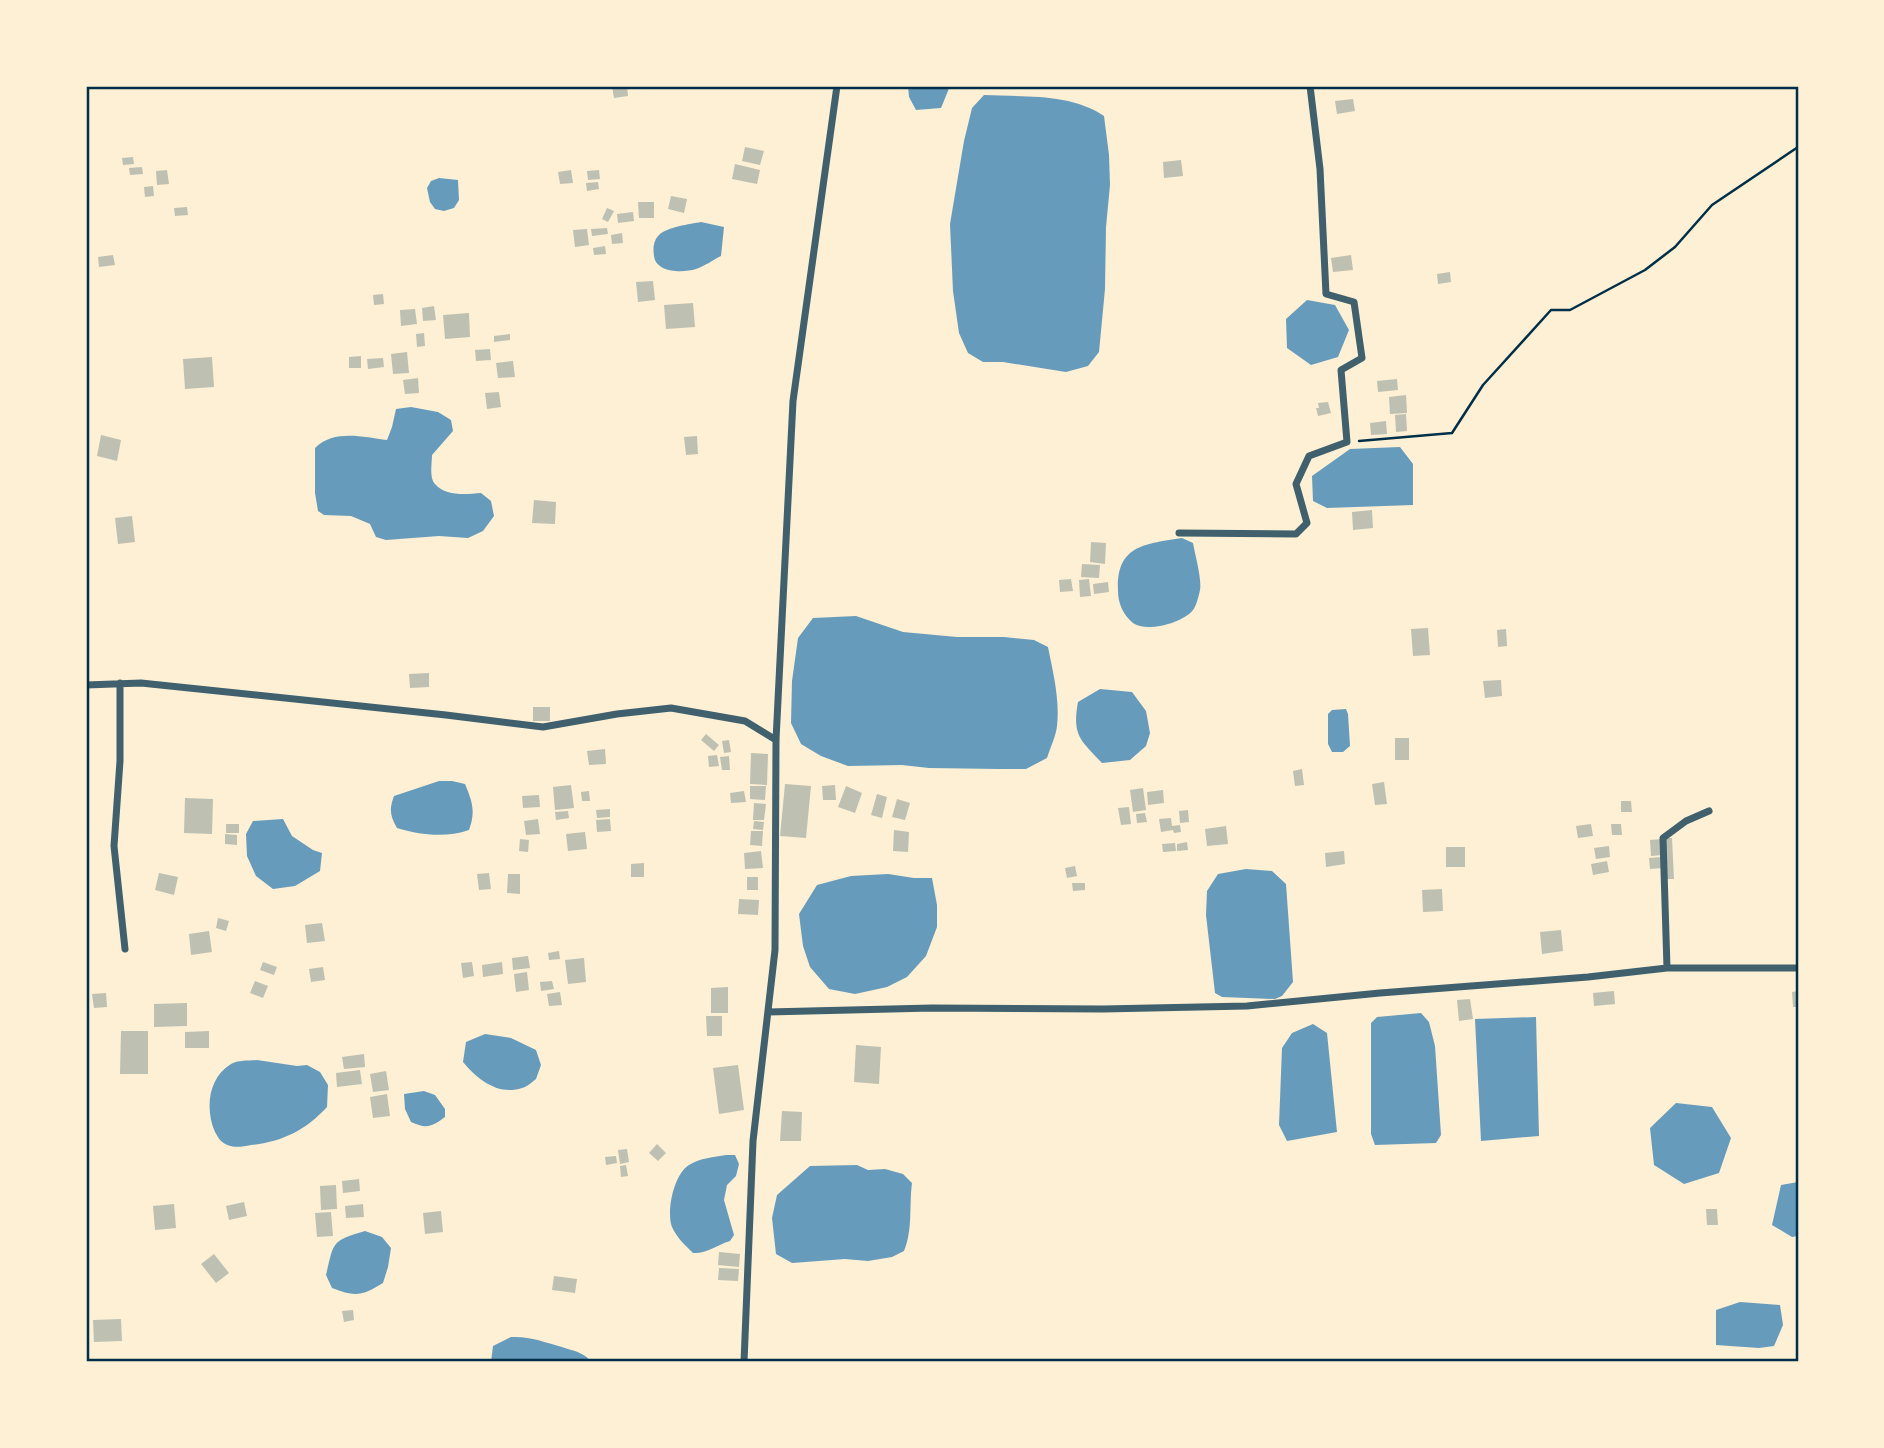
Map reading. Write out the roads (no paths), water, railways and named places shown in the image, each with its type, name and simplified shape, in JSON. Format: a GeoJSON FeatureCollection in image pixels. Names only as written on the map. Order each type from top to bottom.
{"type":"FeatureCollection","features":[{"type":"Feature","properties":{"kind":"street"},"geometry":{"type":"LineString","coordinates":[[744,1362],[753,1141],[775,950],[776,740],[793,401],[837,86]]}},
{"type":"Feature","properties":{"kind":"street"},"geometry":{"type":"LineString","coordinates":[[1179,533],[1296,534],[1307,523],[1296,484],[1309,456],[1347,442],[1341,370],[1362,358],[1354,302],[1326,294],[1320,169],[1310,86]]}},
{"type":"Feature","properties":{"kind":"street"},"geometry":{"type":"LineString","coordinates":[[120,683],[120,761],[114,846],[125,949]]}},
{"type":"Feature","properties":{"kind":"street"},"geometry":{"type":"LineString","coordinates":[[86,685],[141,683],[543,727],[671,708],[745,721],[776,740]]}},
{"type":"Feature","properties":{"kind":"street"},"geometry":{"type":"LineString","coordinates":[[1667,968],[1663,838],[1686,821],[1709,811]]}},
{"type":"Feature","properties":{"kind":"street"},"geometry":{"type":"LineString","coordinates":[[768,1012],[932,1007],[1104,1009],[1247,1006],[1667,968],[1798,968]]}},
{"type":"Feature","properties":{"kind":"water"},"geometry":{"type":"Polygon","coordinates":[[[908,86],[950,86],[941,108],[916,110],[909,97],[908,86]]]}},
{"type":"Feature","properties":{"kind":"water"},"geometry":{"type":"Polygon","coordinates":[[[984,95],[1062,100],[1077,103],[1104,116],[1110,185],[1105,289],[1099,352],[1088,366],[1066,372],[1003,362],[983,362],[968,353],[959,333],[953,291],[950,224],[972,108],[984,95]]]}},
{"type":"Feature","properties":{"kind":"water"},"geometry":{"type":"Polygon","coordinates":[[[439,178],[458,180],[459,200],[454,208],[444,211],[435,209],[430,202],[427,188],[431,181],[439,178]]]}},
{"type":"Feature","properties":{"kind":"water"},"geometry":{"type":"Polygon","coordinates":[[[701,222],[724,227],[721,256],[691,270],[665,269],[656,262],[655,242],[659,235],[673,228],[701,222]]]}},
{"type":"Feature","properties":{"kind":"water"},"geometry":{"type":"Polygon","coordinates":[[[1307,300],[1335,305],[1349,330],[1338,357],[1311,365],[1287,348],[1286,319],[1307,300]]]}},
{"type":"Feature","properties":{"kind":"water"},"geometry":{"type":"Polygon","coordinates":[[[411,407],[438,412],[451,420],[453,431],[432,455],[432,478],[435,484],[445,491],[457,494],[481,493],[491,501],[494,516],[483,531],[468,538],[439,536],[386,540],[376,537],[370,524],[351,516],[324,515],[318,511],[315,493],[315,448],[340,436],[387,440],[396,409],[411,407]]]}},
{"type":"Feature","properties":{"kind":"water"},"geometry":{"type":"Polygon","coordinates":[[[1400,447],[1413,464],[1413,505],[1327,508],[1313,501],[1312,476],[1350,449],[1400,447]]]}},
{"type":"Feature","properties":{"kind":"water"},"geometry":{"type":"Polygon","coordinates":[[[1182,538],[1193,543],[1199,573],[1200,590],[1194,608],[1181,619],[1164,625],[1146,627],[1133,623],[1124,613],[1119,600],[1122,564],[1135,550],[1145,545],[1182,538]]]}},
{"type":"Feature","properties":{"kind":"water"},"geometry":{"type":"Polygon","coordinates":[[[856,616],[903,632],[1034,640],[1048,647],[1056,686],[1058,716],[1047,758],[1026,769],[848,766],[821,756],[801,744],[791,723],[792,681],[798,638],[813,618],[856,616]]]}},
{"type":"Feature","properties":{"kind":"water"},"geometry":{"type":"Polygon","coordinates":[[[1100,689],[1132,692],[1146,711],[1150,733],[1146,746],[1130,760],[1102,763],[1088,748],[1077,730],[1078,702],[1100,689]]]}},
{"type":"Feature","properties":{"kind":"water"},"geometry":{"type":"Polygon","coordinates":[[[1346,709],[1350,746],[1343,752],[1332,752],[1328,744],[1328,714],[1332,710],[1346,709]]]}},
{"type":"Feature","properties":{"kind":"water"},"geometry":{"type":"Polygon","coordinates":[[[439,781],[465,784],[472,806],[469,830],[433,835],[397,828],[391,812],[394,796],[439,781]]]}},
{"type":"Feature","properties":{"kind":"water"},"geometry":{"type":"Polygon","coordinates":[[[283,819],[292,836],[322,853],[320,871],[295,886],[273,889],[256,876],[247,856],[246,834],[253,821],[283,819]]]}},
{"type":"Feature","properties":{"kind":"water"},"geometry":{"type":"Polygon","coordinates":[[[1246,869],[1272,871],[1286,884],[1293,982],[1282,996],[1275,999],[1222,997],[1215,993],[1206,915],[1207,891],[1218,874],[1246,869]]]}},
{"type":"Feature","properties":{"kind":"water"},"geometry":{"type":"Polygon","coordinates":[[[888,874],[932,878],[937,905],[937,927],[926,956],[907,977],[887,987],[855,994],[829,989],[810,967],[803,946],[799,914],[817,885],[851,876],[888,874]]]}},
{"type":"Feature","properties":{"kind":"water"},"geometry":{"type":"Polygon","coordinates":[[[1421,1013],[1429,1022],[1435,1046],[1441,1135],[1436,1143],[1375,1145],[1371,1134],[1371,1023],[1377,1017],[1421,1013]]]}},
{"type":"Feature","properties":{"kind":"water"},"geometry":{"type":"Polygon","coordinates":[[[1536,1017],[1539,1136],[1481,1141],[1475,1019],[1536,1017]]]}},
{"type":"Feature","properties":{"kind":"water"},"geometry":{"type":"Polygon","coordinates":[[[1313,1024],[1327,1033],[1337,1132],[1287,1141],[1279,1125],[1282,1048],[1292,1033],[1313,1024]]]}},
{"type":"Feature","properties":{"kind":"water"},"geometry":{"type":"Polygon","coordinates":[[[485,1034],[511,1038],[536,1050],[541,1065],[536,1079],[524,1087],[505,1090],[496,1088],[475,1074],[463,1062],[466,1042],[485,1034]]]}},
{"type":"Feature","properties":{"kind":"water"},"geometry":{"type":"Polygon","coordinates":[[[257,1060],[307,1065],[320,1072],[328,1085],[327,1107],[311,1122],[283,1138],[235,1147],[224,1144],[215,1132],[210,1114],[213,1086],[217,1077],[231,1064],[257,1060]]]}},
{"type":"Feature","properties":{"kind":"water"},"geometry":{"type":"Polygon","coordinates":[[[424,1091],[435,1095],[445,1109],[445,1117],[429,1126],[411,1122],[405,1109],[404,1094],[424,1091]]]}},
{"type":"Feature","properties":{"kind":"water"},"geometry":{"type":"Polygon","coordinates":[[[1676,1103],[1712,1107],[1731,1138],[1719,1173],[1684,1184],[1654,1165],[1650,1128],[1676,1103]]]}},
{"type":"Feature","properties":{"kind":"water"},"geometry":{"type":"Polygon","coordinates":[[[735,1155],[739,1164],[736,1176],[727,1185],[724,1200],[734,1235],[730,1241],[707,1251],[693,1253],[679,1238],[670,1220],[675,1184],[689,1165],[702,1159],[735,1155]]]}},
{"type":"Feature","properties":{"kind":"water"},"geometry":{"type":"Polygon","coordinates":[[[857,1165],[868,1170],[885,1169],[903,1174],[912,1183],[910,1226],[904,1251],[892,1257],[868,1261],[845,1259],[792,1263],[776,1254],[772,1218],[777,1195],[810,1166],[857,1165]]]}},
{"type":"Feature","properties":{"kind":"water"},"geometry":{"type":"Polygon","coordinates":[[[1798,1182],[1798,1236],[1792,1237],[1772,1225],[1781,1185],[1798,1182]]]}},
{"type":"Feature","properties":{"kind":"water"},"geometry":{"type":"Polygon","coordinates":[[[365,1231],[382,1237],[391,1248],[383,1283],[358,1294],[332,1288],[326,1275],[333,1249],[346,1237],[365,1231]]]}},
{"type":"Feature","properties":{"kind":"water"},"geometry":{"type":"Polygon","coordinates":[[[1740,1302],[1780,1305],[1783,1325],[1774,1346],[1759,1348],[1716,1345],[1716,1310],[1740,1302]]]}},
{"type":"Feature","properties":{"kind":"water"},"geometry":{"type":"Polygon","coordinates":[[[511,1337],[531,1338],[562,1347],[582,1354],[592,1362],[491,1362],[493,1346],[511,1337]]]}}]}
